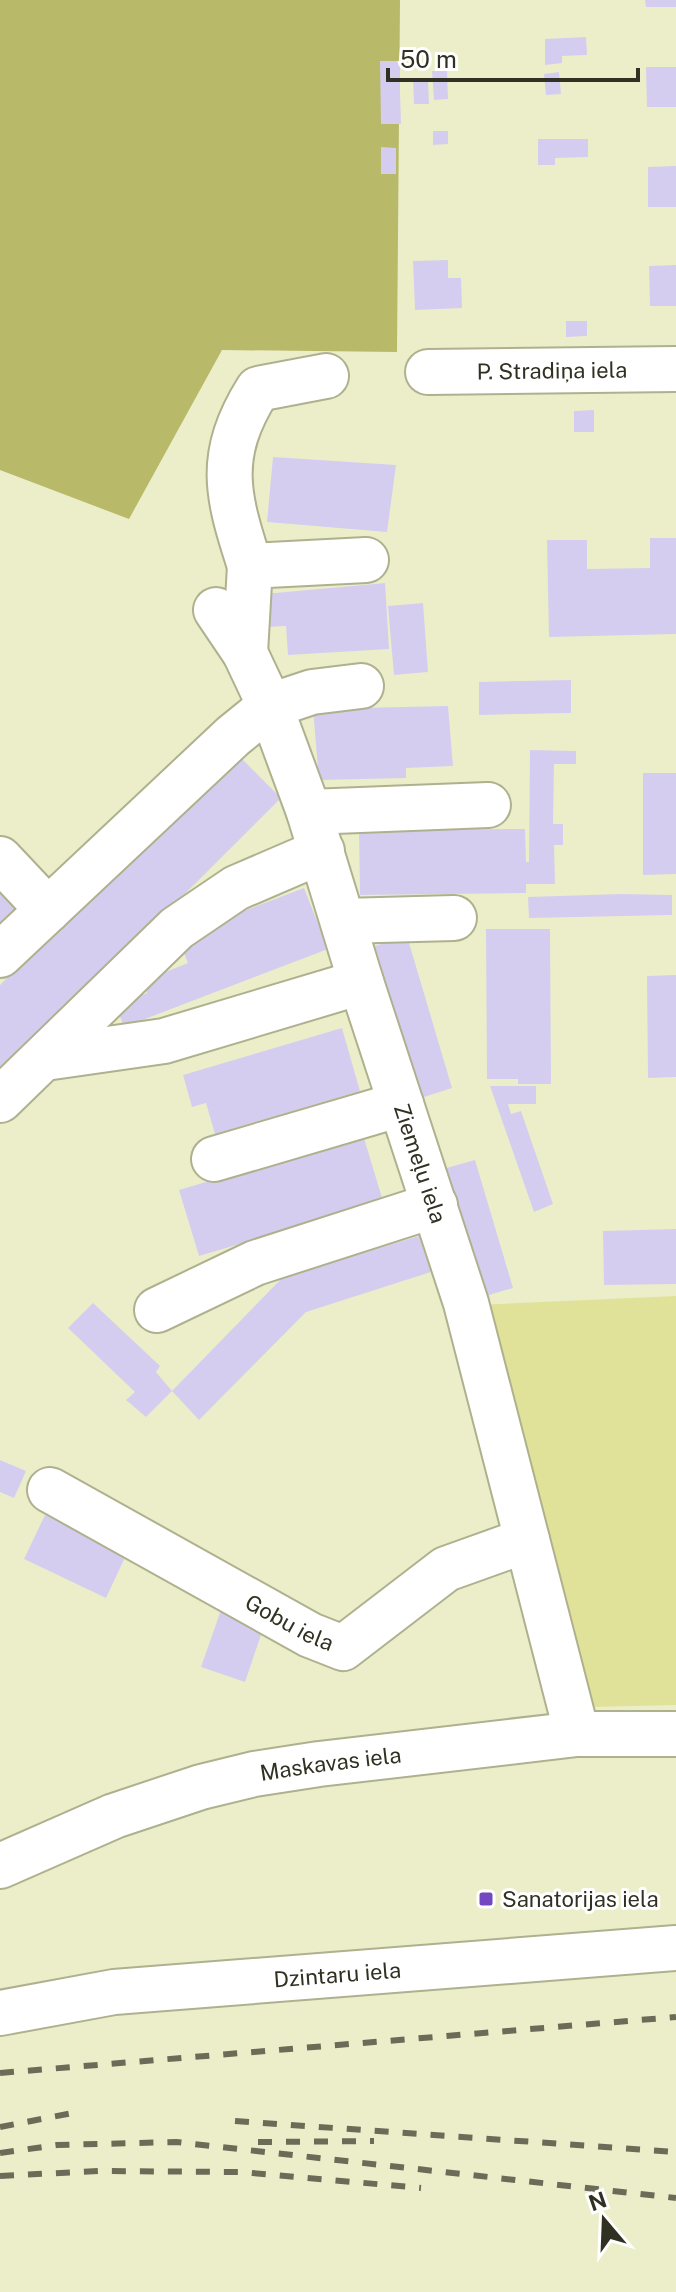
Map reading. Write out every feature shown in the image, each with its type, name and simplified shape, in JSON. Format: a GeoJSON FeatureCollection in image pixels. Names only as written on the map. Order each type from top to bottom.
{"type":"FeatureCollection","features":[{"type":"Feature","properties":{"kind":"street","name":"P. Stradiņa iela"},"geometry":{"type":"LineString","coordinates":[[428,372],[676,369]]}},
{"type":"Feature","properties":{"kind":"street"},"geometry":{"type":"LineString","coordinates":[[245,653],[250,566],[231,508],[230,453],[242,414],[258,389],[326,376]]}},
{"type":"Feature","properties":{"kind":"street"},"geometry":{"type":"LineString","coordinates":[[250,566],[366,560]]}},
{"type":"Feature","properties":{"kind":"street","name":"Ziemeļu iela"},"geometry":{"type":"LineString","coordinates":[[216,610],[245,653],[270,706],[316,832],[361,982],[466,1303],[577,1734]]}},
{"type":"Feature","properties":{"kind":"street"},"geometry":{"type":"LineString","coordinates":[[0,955],[233,736],[270,706],[312,692],[361,686]]}},
{"type":"Feature","properties":{"kind":"street"},"geometry":{"type":"LineString","coordinates":[[0,1100],[177,928],[316,832],[488,805]]}},
{"type":"Feature","properties":{"kind":"street"},"geometry":{"type":"LineString","coordinates":[[0,859],[48,910]]}},
{"type":"Feature","properties":{"kind":"street"},"geometry":{"type":"LineString","coordinates":[[343,921],[454,918]]}},
{"type":"Feature","properties":{"kind":"street"},"geometry":{"type":"LineString","coordinates":[[45,1058],[164,1041],[361,982]]}},
{"type":"Feature","properties":{"kind":"street"},"geometry":{"type":"LineString","coordinates":[[214,1159],[401,1104]]}},
{"type":"Feature","properties":{"kind":"street"},"geometry":{"type":"LineString","coordinates":[[157,1310],[255,1263],[435,1205]]}},
{"type":"Feature","properties":{"kind":"street","name":"Gobu iela"},"geometry":{"type":"LineString","coordinates":[[50,1490],[310,1635],[343,1648],[446,1569],[527,1540]]}},
{"type":"Feature","properties":{"kind":"street","name":"Maskavas iela"},"geometry":{"type":"LineString","coordinates":[[18,1857],[114,1816],[201,1787],[254,1774],[577,1734],[676,1734]]}},
{"type":"Feature","properties":{"kind":"street","name":"Dzintaru iela"},"geometry":{"type":"LineString","coordinates":[[0,2013],[114,1992],[676,1948]]}},
{"type":"Feature","properties":{"kind":"green space"},"geometry":{"type":"Polygon","coordinates":[[[676,1296],[676,1705],[594,1707],[475,1305],[676,1296]]]}},
{"type":"Feature","properties":{"kind":"shaded area"},"geometry":{"type":"Polygon","coordinates":[[[0,0],[400,0],[397,352],[222,350],[129,519],[0,470],[0,0]]]}},
{"type":"Feature","properties":{"kind":"building"},"geometry":{"type":"Polygon","coordinates":[[[645,0],[676,0],[676,7],[646,7],[645,0]]]}},
{"type":"Feature","properties":{"kind":"building"},"geometry":{"type":"Polygon","coordinates":[[[586,37],[587,55],[562,56],[562,63],[545,65],[545,39],[586,37]]]}},
{"type":"Feature","properties":{"kind":"building"},"geometry":{"type":"Polygon","coordinates":[[[380,61],[399,61],[401,124],[381,124],[380,61]]]}},
{"type":"Feature","properties":{"kind":"building"},"geometry":{"type":"Polygon","coordinates":[[[646,67],[676,67],[676,107],[647,107],[646,67]]]}},
{"type":"Feature","properties":{"kind":"building"},"geometry":{"type":"Polygon","coordinates":[[[432,71],[447,71],[448,99],[434,100],[432,71]]]}},
{"type":"Feature","properties":{"kind":"building"},"geometry":{"type":"Polygon","coordinates":[[[559,72],[561,94],[546,95],[544,74],[559,72]]]}},
{"type":"Feature","properties":{"kind":"building"},"geometry":{"type":"Polygon","coordinates":[[[413,79],[428,79],[429,104],[414,104],[413,79]]]}},
{"type":"Feature","properties":{"kind":"building"},"geometry":{"type":"Polygon","coordinates":[[[433,131],[448,131],[448,144],[433,145],[433,131]]]}},
{"type":"Feature","properties":{"kind":"building"},"geometry":{"type":"Polygon","coordinates":[[[538,139],[588,139],[588,157],[555,158],[555,165],[538,165],[538,139]]]}},
{"type":"Feature","properties":{"kind":"building"},"geometry":{"type":"Polygon","coordinates":[[[381,147],[396,148],[396,174],[381,174],[381,147]]]}},
{"type":"Feature","properties":{"kind":"building"},"geometry":{"type":"Polygon","coordinates":[[[676,166],[676,207],[648,207],[648,167],[676,166]]]}},
{"type":"Feature","properties":{"kind":"building"},"geometry":{"type":"Polygon","coordinates":[[[448,260],[448,278],[461,278],[462,308],[415,310],[413,261],[448,260]]]}},
{"type":"Feature","properties":{"kind":"building"},"geometry":{"type":"Polygon","coordinates":[[[676,265],[676,306],[650,306],[649,266],[676,265]]]}},
{"type":"Feature","properties":{"kind":"building"},"geometry":{"type":"Polygon","coordinates":[[[566,321],[587,321],[587,336],[566,337],[566,321]]]}},
{"type":"Feature","properties":{"kind":"building"},"geometry":{"type":"Polygon","coordinates":[[[594,410],[594,432],[574,432],[574,411],[594,410]]]}},
{"type":"Feature","properties":{"kind":"building"},"geometry":{"type":"Polygon","coordinates":[[[273,457],[396,465],[387,532],[267,522],[273,457]]]}},
{"type":"Feature","properties":{"kind":"building"},"geometry":{"type":"Polygon","coordinates":[[[650,538],[676,538],[676,634],[549,637],[547,540],[587,540],[587,569],[650,568],[650,538]]]}},
{"type":"Feature","properties":{"kind":"building"},"geometry":{"type":"Polygon","coordinates":[[[385,583],[389,649],[288,655],[286,626],[266,627],[264,594],[385,583]]]}},
{"type":"Feature","properties":{"kind":"building"},"geometry":{"type":"Polygon","coordinates":[[[423,603],[428,672],[394,675],[388,606],[423,603]]]}},
{"type":"Feature","properties":{"kind":"building"},"geometry":{"type":"Polygon","coordinates":[[[571,680],[571,713],[479,715],[479,682],[571,680]]]}},
{"type":"Feature","properties":{"kind":"building"},"geometry":{"type":"Polygon","coordinates":[[[448,706],[453,766],[406,768],[406,778],[319,780],[313,709],[448,706]]]}},
{"type":"Feature","properties":{"kind":"building"},"geometry":{"type":"Polygon","coordinates":[[[530,750],[576,751],[576,764],[554,764],[553,824],[563,824],[563,845],[554,845],[555,884],[526,884],[526,893],[360,895],[359,830],[525,829],[526,862],[529,862],[530,750]]]}},
{"type":"Feature","properties":{"kind":"building"},"geometry":{"type":"Polygon","coordinates":[[[234,751],[281,798],[0,1078],[0,985],[234,751]]]}},
{"type":"Feature","properties":{"kind":"building"},"geometry":{"type":"Polygon","coordinates":[[[643,773],[676,773],[676,874],[643,875],[643,773]]]}},
{"type":"Feature","properties":{"kind":"building"},"geometry":{"type":"Polygon","coordinates":[[[304,888],[328,949],[124,1027],[116,1005],[147,993],[143,981],[188,963],[180,943],[215,930],[212,923],[304,888]]]}},
{"type":"Feature","properties":{"kind":"building"},"geometry":{"type":"Polygon","coordinates":[[[0,892],[17,912],[0,927],[0,892]]]}},
{"type":"Feature","properties":{"kind":"building"},"geometry":{"type":"Polygon","coordinates":[[[672,895],[672,915],[529,918],[528,897],[672,895]]]}},
{"type":"Feature","properties":{"kind":"building"},"geometry":{"type":"Polygon","coordinates":[[[486,929],[550,929],[551,1084],[518,1084],[518,1079],[487,1079],[486,929]]]}},
{"type":"Feature","properties":{"kind":"building"},"geometry":{"type":"Polygon","coordinates":[[[407,936],[452,1088],[421,1098],[375,946],[407,936]]]}},
{"type":"Feature","properties":{"kind":"building"},"geometry":{"type":"Polygon","coordinates":[[[676,975],[676,1077],[648,1078],[647,976],[676,975]]]}},
{"type":"Feature","properties":{"kind":"building"},"geometry":{"type":"Polygon","coordinates":[[[342,1028],[360,1091],[215,1134],[206,1103],[192,1107],[183,1075],[342,1028]]]}},
{"type":"Feature","properties":{"kind":"building"},"geometry":{"type":"Polygon","coordinates":[[[490,1086],[536,1086],[536,1104],[508,1104],[511,1114],[521,1111],[553,1204],[534,1212],[490,1086]]]}},
{"type":"Feature","properties":{"kind":"building"},"geometry":{"type":"Polygon","coordinates":[[[363,1135],[383,1201],[199,1256],[179,1190],[363,1135]]]}},
{"type":"Feature","properties":{"kind":"building"},"geometry":{"type":"Polygon","coordinates":[[[475,1160],[513,1288],[482,1297],[443,1169],[475,1160]]]}},
{"type":"Feature","properties":{"kind":"building"},"geometry":{"type":"Polygon","coordinates":[[[676,1229],[676,1284],[604,1285],[603,1231],[676,1229]]]}},
{"type":"Feature","properties":{"kind":"building"},"geometry":{"type":"Polygon","coordinates":[[[419,1236],[431,1272],[306,1312],[199,1420],[172,1391],[283,1277],[419,1236]]]}},
{"type":"Feature","properties":{"kind":"building"},"geometry":{"type":"Polygon","coordinates":[[[93,1303],[160,1366],[156,1372],[172,1391],[146,1417],[126,1400],[135,1392],[68,1328],[93,1303]]]}},
{"type":"Feature","properties":{"kind":"building"},"geometry":{"type":"Polygon","coordinates":[[[0,1460],[26,1471],[14,1498],[0,1492],[0,1460]]]}},
{"type":"Feature","properties":{"kind":"building"},"geometry":{"type":"Polygon","coordinates":[[[45,1515],[127,1553],[106,1598],[24,1559],[45,1515]]]}},
{"type":"Feature","properties":{"kind":"building"},"geometry":{"type":"Polygon","coordinates":[[[221,1610],[264,1626],[245,1682],[201,1667],[221,1610]]]}},
{"type":"Feature","properties":{"kind":"railway"},"geometry":{"type":"LineString","coordinates":[[0,2073],[676,2017]]}},
{"type":"Feature","properties":{"kind":"railway"},"geometry":{"type":"LineString","coordinates":[[0,2127],[78,2112]]}},
{"type":"Feature","properties":{"kind":"railway"},"geometry":{"type":"LineString","coordinates":[[235,2121],[676,2152]]}},
{"type":"Feature","properties":{"kind":"railway"},"geometry":{"type":"LineString","coordinates":[[258,2142],[374,2141]]}},
{"type":"Feature","properties":{"kind":"railway"},"geometry":{"type":"LineString","coordinates":[[0,2153],[57,2145],[176,2142],[676,2198]]}},
{"type":"Feature","properties":{"kind":"railway"},"geometry":{"type":"LineString","coordinates":[[0,2176],[98,2171],[241,2172],[421,2188]]}},
{"type":"Feature","properties":{"kind":"place","name":"Sanatorijas iela"},"geometry":{"type":"Point","coordinates":[486,1899]}}]}
